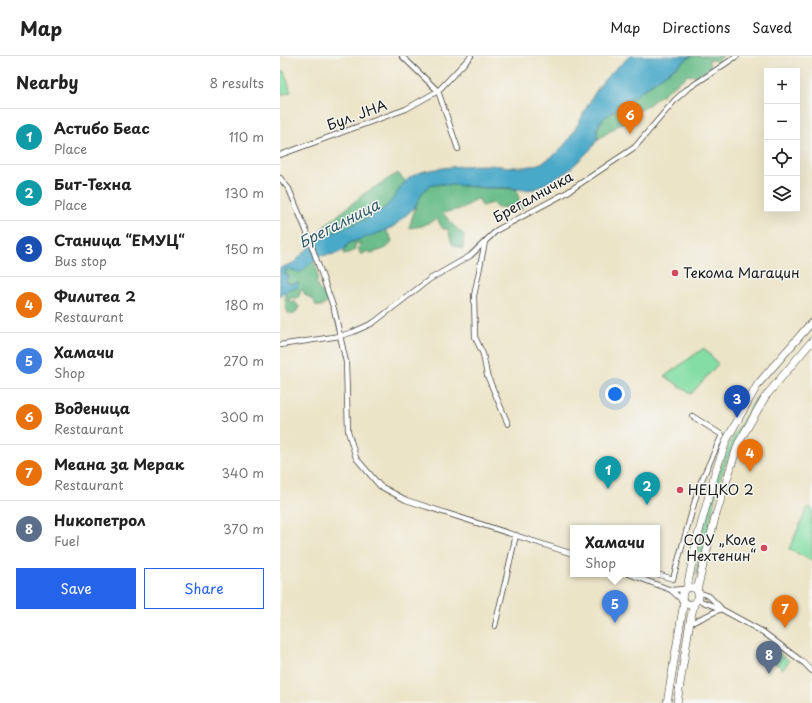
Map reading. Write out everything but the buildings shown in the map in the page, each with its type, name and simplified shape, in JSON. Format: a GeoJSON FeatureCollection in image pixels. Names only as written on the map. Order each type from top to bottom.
{"type":"FeatureCollection","features":[{"type":"Feature","properties":{"kind":"main road"},"geometry":{"type":"LineString","coordinates":[[667,703],[683,601],[682,594],[685,589],[713,480],[727,439],[758,384],[812,322]]}},
{"type":"Feature","properties":{"kind":"main road"},"geometry":{"type":"LineString","coordinates":[[677,703],[689,624],[696,602],[715,518],[738,444],[765,397],[812,341]]}},
{"type":"Feature","properties":{"kind":"main road"},"geometry":{"type":"LineString","coordinates":[[762,379],[773,388]]}},
{"type":"Feature","properties":{"kind":"main road"},"geometry":{"type":"LineString","coordinates":[[685,589],[692,587],[698,591]]}},
{"type":"Feature","properties":{"kind":"main road"},"geometry":{"type":"LineString","coordinates":[[683,601],[689,604],[696,602]]}},
{"type":"Feature","properties":{"kind":"street"},"geometry":{"type":"LineString","coordinates":[[402,56],[438,91],[458,149]]}},
{"type":"Feature","properties":{"kind":"street","name":"Бул. ЈНА"},"geometry":{"type":"LineString","coordinates":[[280,155],[406,109],[438,91],[471,56]]}},
{"type":"Feature","properties":{"kind":"street","name":"Брегалничка"},"geometry":{"type":"LineString","coordinates":[[280,345],[340,336],[354,332],[373,323],[430,279],[470,256],[493,232],[566,193],[635,147],[674,100],[686,90],[737,56]]}},
{"type":"Feature","properties":{"kind":"street"},"geometry":{"type":"LineString","coordinates":[[280,178],[289,189],[307,232],[334,309],[346,362],[348,431],[356,458],[380,486],[406,500],[570,553]]}},
{"type":"Feature","properties":{"kind":"street"},"geometry":{"type":"LineString","coordinates":[[485,240],[474,296],[475,337],[483,354],[487,375],[508,424]]}},
{"type":"Feature","properties":{"kind":"street"},"geometry":{"type":"LineString","coordinates":[[660,575],[673,580],[699,486],[722,435],[692,416]]}},
{"type":"Feature","properties":{"kind":"street"},"geometry":{"type":"LineString","coordinates":[[495,626],[516,535]]}},
{"type":"Feature","properties":{"kind":"street"},"geometry":{"type":"LineString","coordinates":[[637,577],[671,590],[683,601]]}},
{"type":"Feature","properties":{"kind":"street"},"geometry":{"type":"LineString","coordinates":[[671,590],[685,589]]}},
{"type":"Feature","properties":{"kind":"street"},"geometry":{"type":"LineString","coordinates":[[698,591],[709,596],[721,609]]}},
{"type":"Feature","properties":{"kind":"street"},"geometry":{"type":"LineString","coordinates":[[696,602],[721,609],[763,632],[804,663],[812,671]]}},
{"type":"Feature","properties":{"kind":"street"},"geometry":{"type":"LineString","coordinates":[[689,624],[721,609]]}},
{"type":"Feature","properties":{"kind":"green space"},"geometry":{"type":"Polygon","coordinates":[[[691,56],[723,56],[716,61],[708,59],[711,67],[697,76],[688,75],[597,140],[598,127],[605,117],[691,56]]]}},
{"type":"Feature","properties":{"kind":"green space"},"geometry":{"type":"Polygon","coordinates":[[[284,71],[291,92],[280,95],[280,72],[284,71]]]}},
{"type":"Feature","properties":{"kind":"green space"},"geometry":{"type":"Polygon","coordinates":[[[398,173],[405,181],[393,199],[382,210],[372,216],[324,237],[321,229],[365,193],[398,173]]]}},
{"type":"Feature","properties":{"kind":"green space"},"geometry":{"type":"Polygon","coordinates":[[[441,184],[516,189],[522,210],[516,206],[497,208],[492,203],[482,206],[478,198],[464,208],[443,213],[464,235],[463,249],[452,244],[448,229],[443,229],[437,219],[422,226],[409,228],[416,206],[425,189],[429,185],[441,184]]]}},
{"type":"Feature","properties":{"kind":"green space"},"geometry":{"type":"Polygon","coordinates":[[[386,230],[392,240],[386,248],[371,253],[368,251],[361,255],[358,248],[361,243],[355,244],[354,251],[344,254],[344,250],[349,243],[386,230]]]}},
{"type":"Feature","properties":{"kind":"green space"},"geometry":{"type":"Polygon","coordinates":[[[313,261],[318,274],[318,288],[321,292],[325,292],[329,301],[323,306],[316,306],[314,300],[305,295],[303,290],[301,290],[297,299],[291,297],[289,302],[295,302],[299,307],[293,315],[288,313],[285,292],[288,289],[294,289],[294,284],[287,282],[286,280],[289,276],[284,272],[290,269],[300,272],[313,261]]]}},
{"type":"Feature","properties":{"kind":"green space"},"geometry":{"type":"Polygon","coordinates":[[[704,348],[718,364],[691,394],[665,376],[704,348]]]}},
{"type":"Feature","properties":{"kind":"green space"},"geometry":{"type":"Polygon","coordinates":[[[756,398],[758,399],[733,446],[721,476],[696,576],[701,537],[718,474],[730,443],[756,398]]]}},
{"type":"Feature","properties":{"kind":"green space"},"geometry":{"type":"Polygon","coordinates":[[[808,507],[812,509],[812,561],[789,549],[808,507]]]}},
{"type":"Feature","properties":{"kind":"green space"},"geometry":{"type":"Polygon","coordinates":[[[769,646],[789,661],[783,669],[763,654],[769,646]]]}},
{"type":"Feature","properties":{"kind":"water"},"geometry":{"type":"Polygon","coordinates":[[[630,56],[691,56],[605,117],[600,122],[597,129],[597,140],[591,149],[567,172],[535,189],[525,190],[487,188],[441,184],[429,186],[423,192],[415,207],[393,227],[349,243],[344,250],[336,254],[320,256],[301,272],[286,270],[285,273],[289,276],[286,280],[287,282],[292,284],[298,282],[299,285],[295,289],[288,289],[280,297],[280,268],[293,263],[311,246],[330,233],[376,214],[389,204],[405,182],[416,174],[448,167],[488,165],[524,167],[538,164],[555,155],[570,138],[601,84],[630,56]]]}},
{"type":"Feature","properties":{"kind":"place","name":"Воденица"},"geometry":{"type":"Point","coordinates":[630,134]}},
{"type":"Feature","properties":{"kind":"place","name":"Текома Магацин"},"geometry":{"type":"Point","coordinates":[675,273]}},
{"type":"Feature","properties":{"kind":"place","name":"Станица “ЕМУЦ“"},"geometry":{"type":"Point","coordinates":[737,418]}},
{"type":"Feature","properties":{"kind":"place","name":"Филитеа 2"},"geometry":{"type":"Point","coordinates":[750,472]}},
{"type":"Feature","properties":{"kind":"place","name":"Астибо Беас"},"geometry":{"type":"Point","coordinates":[608,489]}},
{"type":"Feature","properties":{"kind":"place","name":"НЕЦКО 2"},"geometry":{"type":"Point","coordinates":[680,490]}},
{"type":"Feature","properties":{"kind":"place","name":"Бит-Техна"},"geometry":{"type":"Point","coordinates":[647,505]}},
{"type":"Feature","properties":{"kind":"place","name":"СОУ „Коле Нехтенин“"},"geometry":{"type":"Point","coordinates":[764,548]}},
{"type":"Feature","properties":{"kind":"place","name":"Хамачи"},"geometry":{"type":"Point","coordinates":[615,623]}},
{"type":"Feature","properties":{"kind":"place","name":"Меана за Мерак"},"geometry":{"type":"Point","coordinates":[785,628]}},
{"type":"Feature","properties":{"kind":"place","name":"Никопетрол"},"geometry":{"type":"Point","coordinates":[769,674]}},
{"type":"Feature","properties":{"kind":"water label","name":"Брегалница"},"geometry":{"type":"Point","coordinates":[339,224]}}]}
